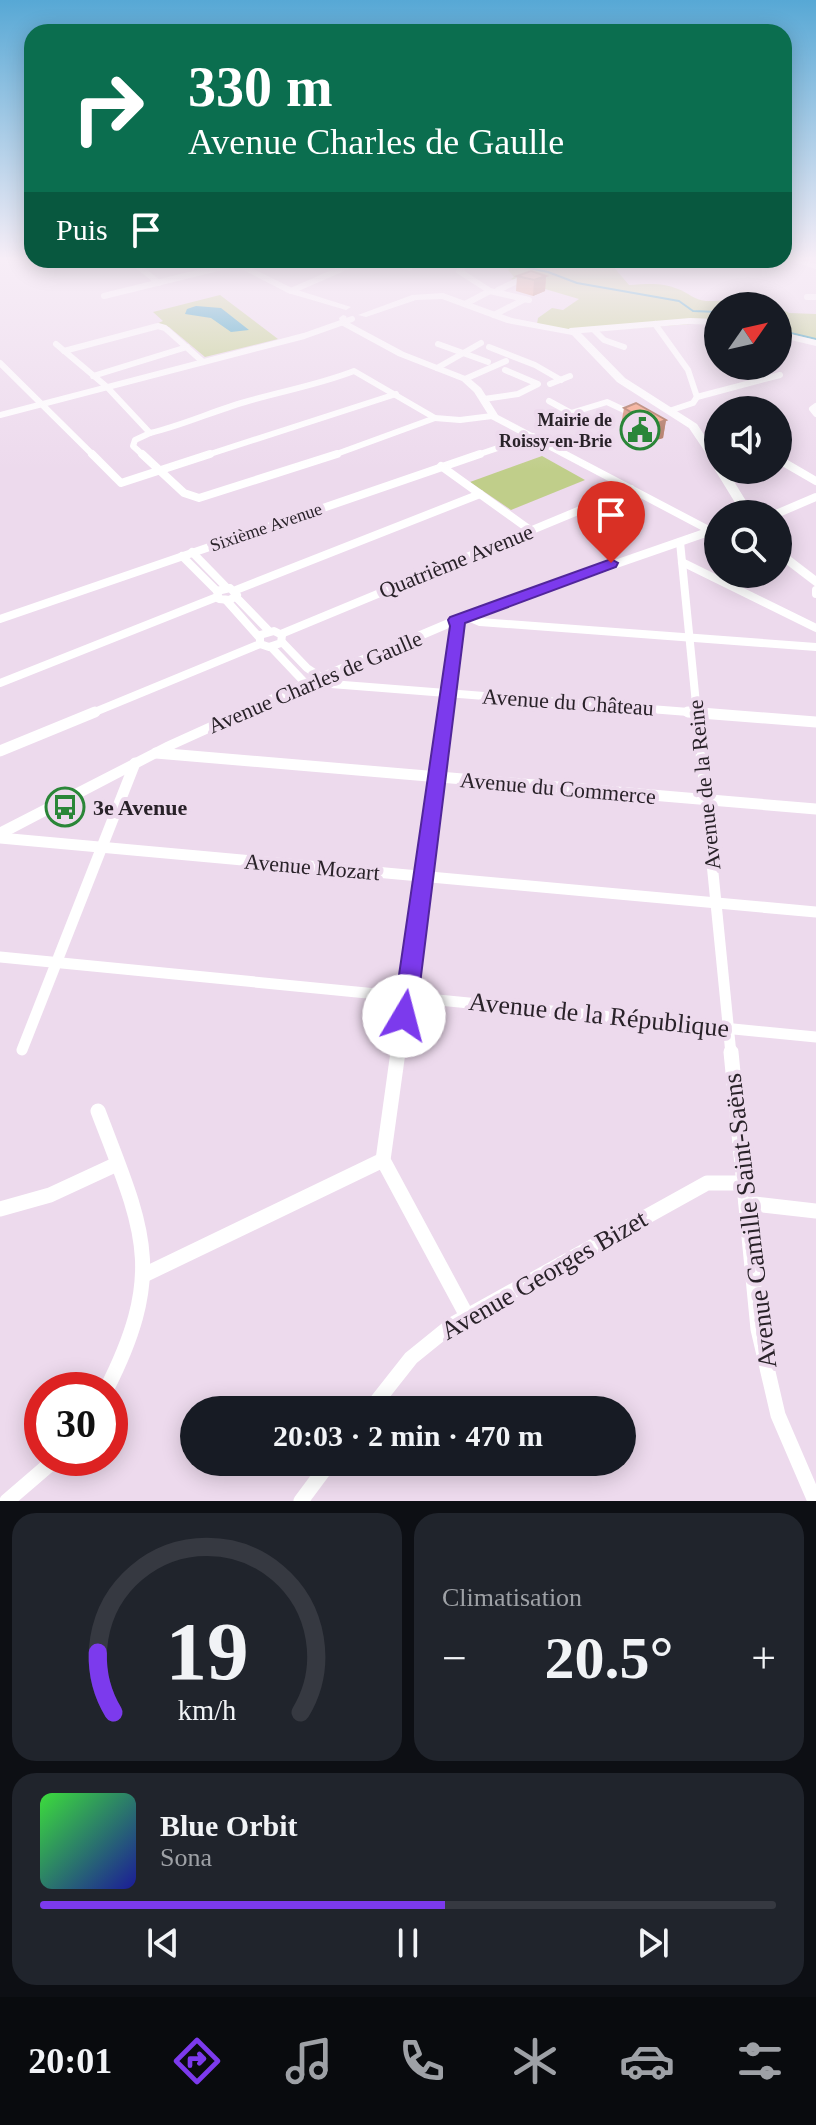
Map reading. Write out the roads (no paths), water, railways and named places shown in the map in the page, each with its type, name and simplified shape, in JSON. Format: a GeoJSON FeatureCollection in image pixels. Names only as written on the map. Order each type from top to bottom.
{"type":"FeatureCollection","features":[{"type":"Feature","properties":{"kind":"main road"},"geometry":{"type":"LineString","coordinates":[[370,330],[401,354],[465,379],[484,399],[492,416],[704,526]]}},
{"type":"Feature","properties":{"kind":"main road"},"geometry":{"type":"LineString","coordinates":[[561,330],[577,333],[603,330]]}},
{"type":"Feature","properties":{"kind":"main road"},"geometry":{"type":"LineString","coordinates":[[577,333],[616,375],[650,402],[696,429],[704,442]]}},
{"type":"Feature","properties":{"kind":"main road"},"geometry":{"type":"LineString","coordinates":[[792,337],[816,343]]}},
{"type":"Feature","properties":{"kind":"main road"},"geometry":{"type":"LineString","coordinates":[[683,541],[693,527],[691,521]]}},
{"type":"Feature","properties":{"kind":"main road","name":"Avenue Charles de Gaulle"},"geometry":{"type":"LineString","coordinates":[[0,836],[135,763],[306,684],[461,618],[704,533]]}},
{"type":"Feature","properties":{"kind":"main road"},"geometry":{"type":"LineString","coordinates":[[792,563],[816,583]]}},
{"type":"Feature","properties":{"kind":"main road"},"geometry":{"type":"LineString","coordinates":[[792,570],[816,583]]}},
{"type":"Feature","properties":{"kind":"street"},"geometry":{"type":"LineString","coordinates":[[64,351],[139,330]]}},
{"type":"Feature","properties":{"kind":"street"},"geometry":{"type":"LineString","coordinates":[[167,330],[203,362]]}},
{"type":"Feature","properties":{"kind":"street"},"geometry":{"type":"LineString","coordinates":[[0,415],[203,362],[303,330]]}},
{"type":"Feature","properties":{"kind":"street"},"geometry":{"type":"LineString","coordinates":[[659,330],[688,370],[697,397]]}},
{"type":"Feature","properties":{"kind":"street"},"geometry":{"type":"LineString","coordinates":[[595,331],[604,340],[624,347]]}},
{"type":"Feature","properties":{"kind":"street"},"geometry":{"type":"LineString","coordinates":[[437,368],[481,343]]}},
{"type":"Feature","properties":{"kind":"street"},"geometry":{"type":"LineString","coordinates":[[56,344],[107,387],[150,433]]}},
{"type":"Feature","properties":{"kind":"street"},"geometry":{"type":"LineString","coordinates":[[438,344],[488,362]]}},
{"type":"Feature","properties":{"kind":"street"},"geometry":{"type":"LineString","coordinates":[[93,376],[187,347]]}},
{"type":"Feature","properties":{"kind":"street"},"geometry":{"type":"LineString","coordinates":[[489,347],[561,380]]}},
{"type":"Feature","properties":{"kind":"street"},"geometry":{"type":"LineString","coordinates":[[465,379],[510,359]]}},
{"type":"Feature","properties":{"kind":"street"},"geometry":{"type":"LineString","coordinates":[[0,363],[118,482],[128,482],[396,394]]}},
{"type":"Feature","properties":{"kind":"street"},"geometry":{"type":"LineString","coordinates":[[484,399],[518,394],[538,384],[505,370]]}},
{"type":"Feature","properties":{"kind":"street"},"geometry":{"type":"LineString","coordinates":[[435,418],[352,371],[313,387],[244,402],[186,425],[150,433],[132,444],[187,495],[203,498],[360,447],[435,418],[460,420],[492,416]]}},
{"type":"Feature","properties":{"kind":"street"},"geometry":{"type":"LineString","coordinates":[[550,384],[570,376]]}},
{"type":"Feature","properties":{"kind":"street"},"geometry":{"type":"LineString","coordinates":[[669,411],[691,404],[697,397],[761,380]]}},
{"type":"Feature","properties":{"kind":"street"},"geometry":{"type":"LineString","coordinates":[[549,401],[571,413],[608,402],[624,410],[636,407]]}},
{"type":"Feature","properties":{"kind":"street"},"geometry":{"type":"LineString","coordinates":[[816,406],[812,409],[816,414]]}},
{"type":"Feature","properties":{"kind":"street","name":"Sixième Avenue"},"geometry":{"type":"LineString","coordinates":[[0,619],[533,436]]}},
{"type":"Feature","properties":{"kind":"street"},"geometry":{"type":"LineString","coordinates":[[441,466],[530,530]]}},
{"type":"Feature","properties":{"kind":"street"},"geometry":{"type":"LineString","coordinates":[[792,467],[816,481]]}},
{"type":"Feature","properties":{"kind":"street","name":"Quatrième Avenue"},"geometry":{"type":"LineString","coordinates":[[271,647],[282,638],[631,489]]}},
{"type":"Feature","properties":{"kind":"street"},"geometry":{"type":"LineString","coordinates":[[0,683],[480,494]]}},
{"type":"Feature","properties":{"kind":"street"},"geometry":{"type":"LineString","coordinates":[[792,507],[816,497]]}},
{"type":"Feature","properties":{"kind":"street","name":"Avenue de la Reine"},"geometry":{"type":"LineString","coordinates":[[683,541],[682,562],[728,1028]]}},
{"type":"Feature","properties":{"kind":"street"},"geometry":{"type":"LineString","coordinates":[[192,552],[259,640],[271,647],[306,684]]}},
{"type":"Feature","properties":{"kind":"street"},"geometry":{"type":"LineString","coordinates":[[182,556],[269,631],[282,638],[322,678]]}},
{"type":"Feature","properties":{"kind":"street"},"geometry":{"type":"LineString","coordinates":[[682,562],[816,628]]}},
{"type":"Feature","properties":{"kind":"street"},"geometry":{"type":"LineString","coordinates":[[467,1316],[383,1160],[461,618],[480,622],[816,647]]}},
{"type":"Feature","properties":{"kind":"street"},"geometry":{"type":"LineString","coordinates":[[0,751],[259,640],[269,631]]}},
{"type":"Feature","properties":{"kind":"street","name":"Avenue du Château"},"geometry":{"type":"LineString","coordinates":[[322,678],[331,684],[816,722]]}},
{"type":"Feature","properties":{"kind":"street","name":"Avenue du Commerce"},"geometry":{"type":"LineString","coordinates":[[156,753],[816,809]]}},
{"type":"Feature","properties":{"kind":"street"},"geometry":{"type":"LineString","coordinates":[[22,1050],[135,763]]}},
{"type":"Feature","properties":{"kind":"street","name":"Avenue Mozart"},"geometry":{"type":"LineString","coordinates":[[0,836],[103,849],[816,912]]}},
{"type":"Feature","properties":{"kind":"street","name":"Avenue de la République"},"geometry":{"type":"LineString","coordinates":[[0,957],[816,1037]]}},
{"type":"Feature","properties":{"kind":"street","name":"Avenue Camille Saint-Saëns"},"geometry":{"type":"LineString","coordinates":[[728,1028],[758,1329],[767,1378],[789,1444],[815,1501]]}},
{"type":"Feature","properties":{"kind":"street"},"geometry":{"type":"LineString","coordinates":[[98,1111],[139,1223],[144,1275],[128,1343],[114,1372]]}},
{"type":"Feature","properties":{"kind":"street"},"geometry":{"type":"LineString","coordinates":[[144,1275],[383,1160]]}},
{"type":"Feature","properties":{"kind":"street"},"geometry":{"type":"LineString","coordinates":[[0,1209],[50,1195],[117,1164]]}},
{"type":"Feature","properties":{"kind":"street","name":"Avenue Georges Bizet"},"geometry":{"type":"LineString","coordinates":[[381,1396],[417,1352],[467,1316],[707,1183],[743,1183]]}},
{"type":"Feature","properties":{"kind":"street"},"geometry":{"type":"LineString","coordinates":[[746,1203],[816,1211]]}},
{"type":"Feature","properties":{"kind":"street"},"geometry":{"type":"LineString","coordinates":[[7,1501],[36,1476]]}},
{"type":"Feature","properties":{"kind":"street"},"geometry":{"type":"LineString","coordinates":[[301,1501],[320,1476]]}},
{"type":"Feature","properties":{"kind":"waterway"},"geometry":{"type":"LineString","coordinates":[[792,333],[816,339]]}},
{"type":"Feature","properties":{"kind":"place","name":"Mairie de Roissy-en-Brie"},"geometry":{"type":"Point","coordinates":[640,430]}},
{"type":"Feature","properties":{"kind":"place","name":"3e Avenue"},"geometry":{"type":"Point","coordinates":[65,807]}}]}
